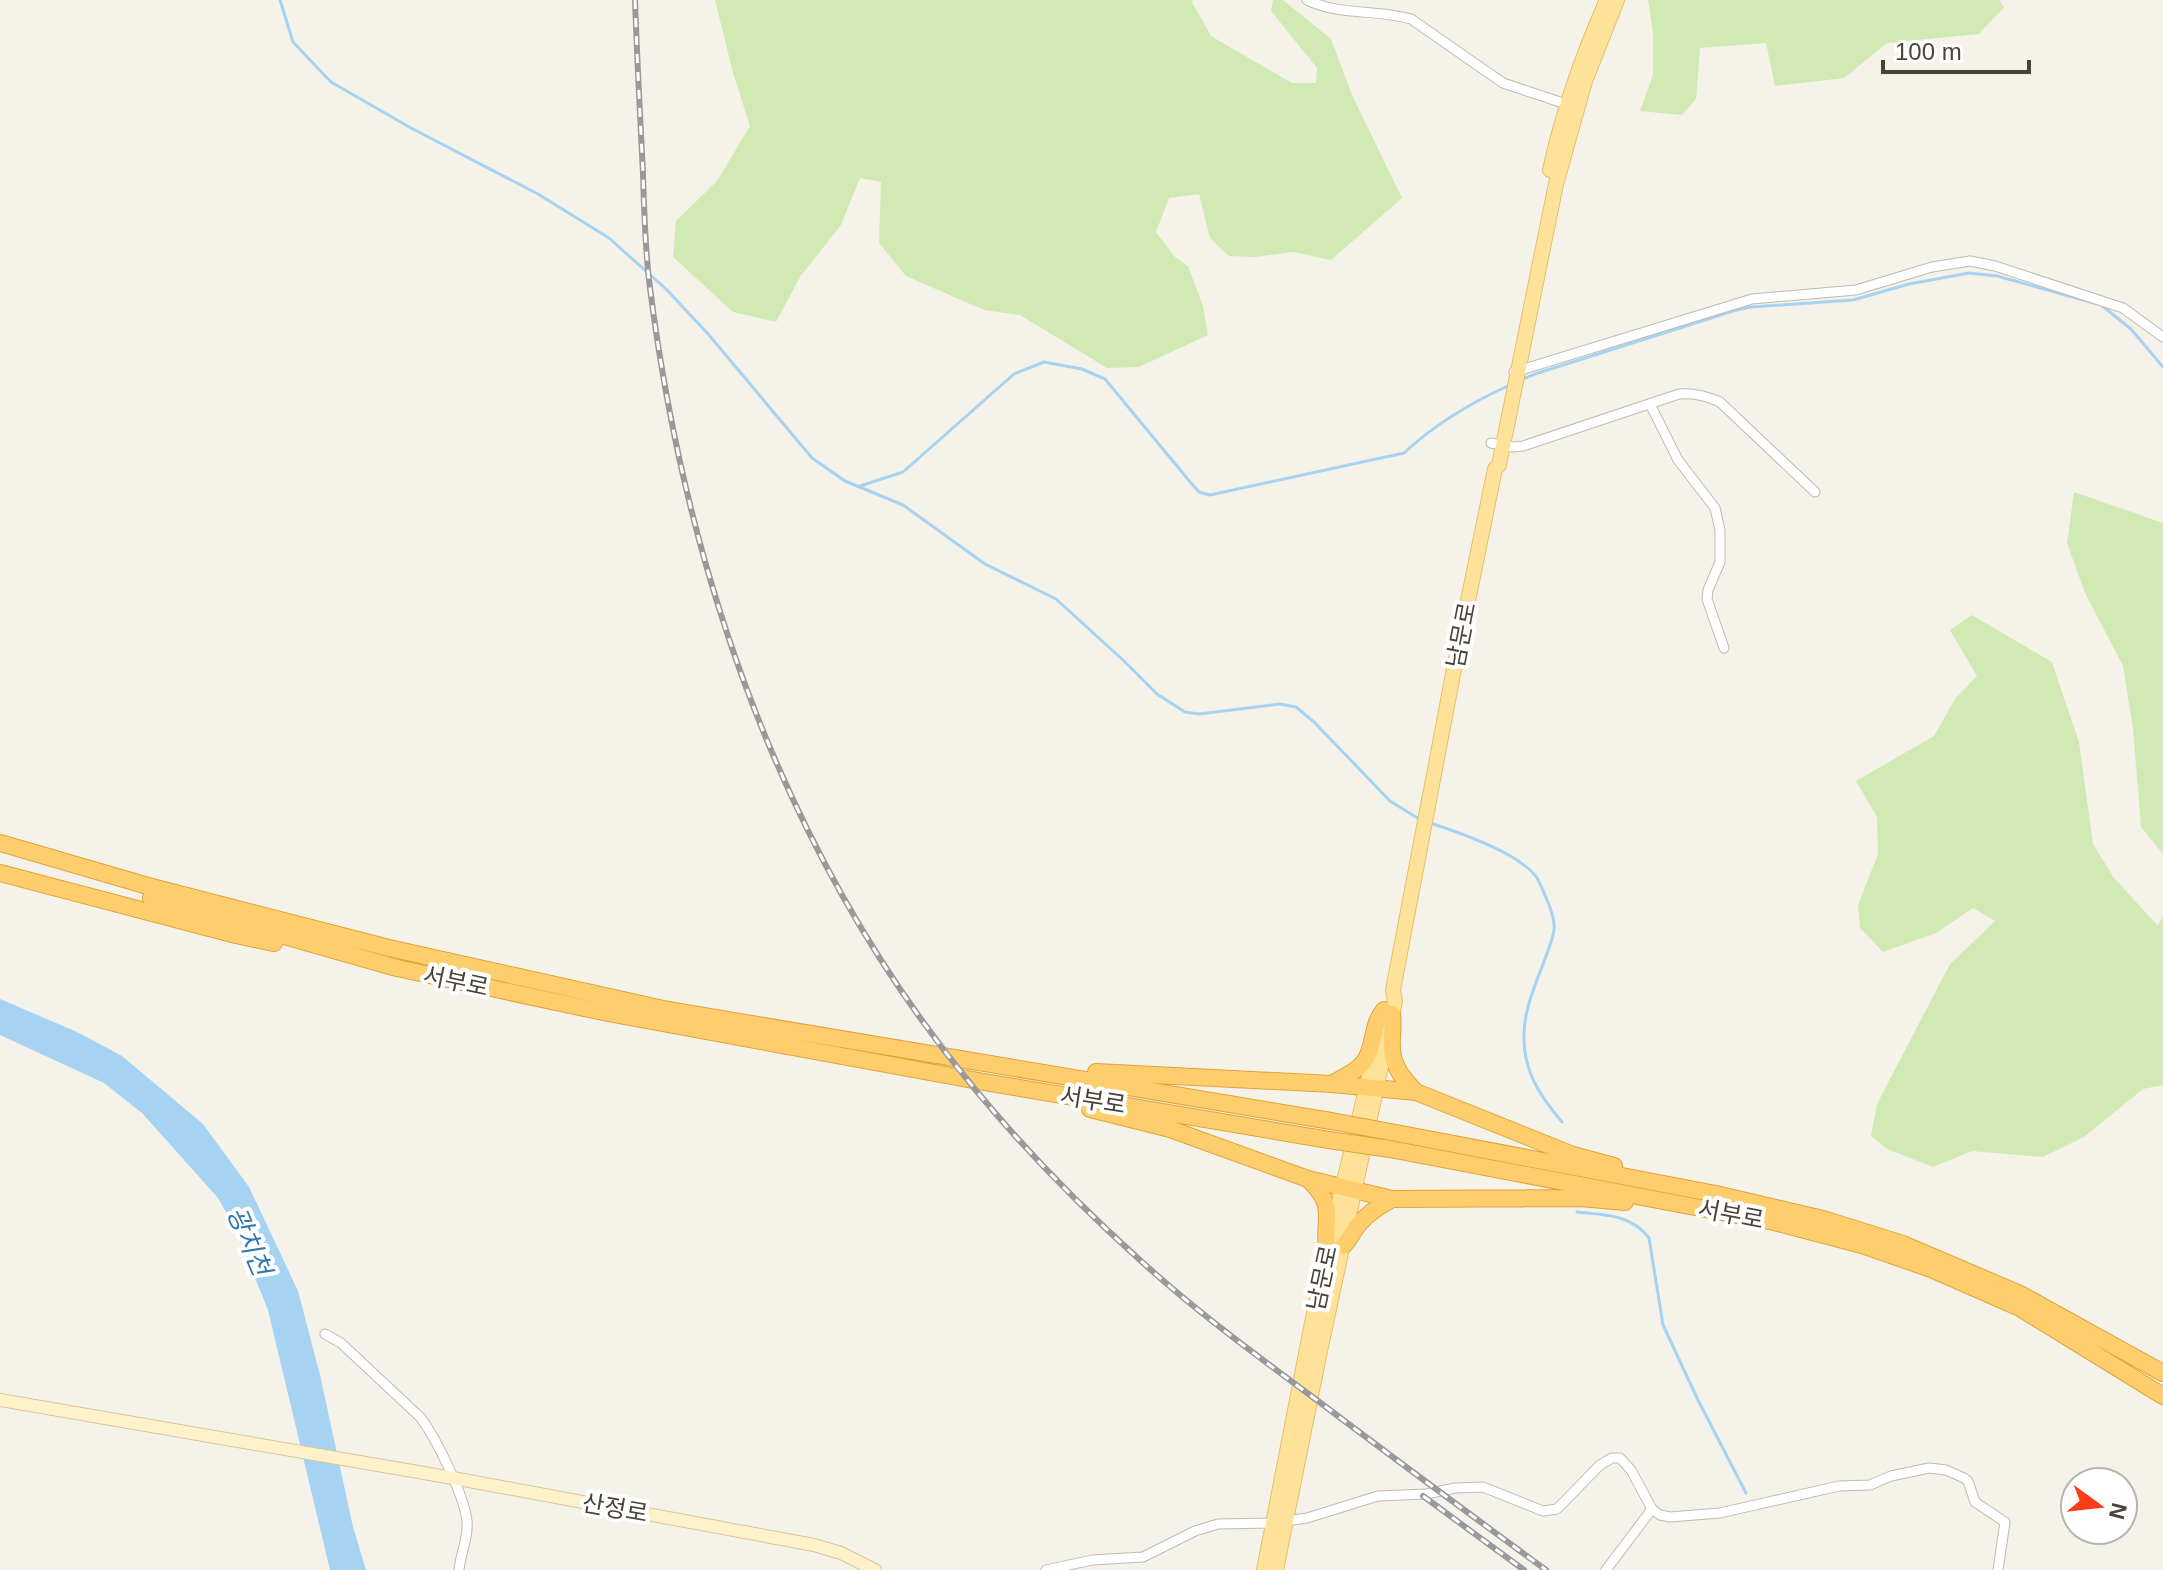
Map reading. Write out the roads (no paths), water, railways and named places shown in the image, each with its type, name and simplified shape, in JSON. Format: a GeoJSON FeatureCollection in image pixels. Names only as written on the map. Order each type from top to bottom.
{"type":"FeatureCollection","features":[{"type":"Feature","properties":{"kind":"highway","name":"서부로"},"geometry":{"type":"LineString","coordinates":[[1,836],[148,886],[389,948],[668,1010],[1331,1121],[1393,1141],[1715,1203],[1823,1219],[1903,1244],[2020,1294],[2163,1373]]}},
{"type":"Feature","properties":{"kind":"highway","name":"서부로"},"geometry":{"type":"LineString","coordinates":[[0,854],[397,968],[608,1013],[984,1082],[1329,1140],[1393,1141]]}},
{"type":"Feature","properties":{"kind":"highway"},"geometry":{"type":"LineString","coordinates":[[0,873],[236,935],[397,968]]}},
{"type":"Feature","properties":{"kind":"highway"},"geometry":{"type":"LineString","coordinates":[[1332,1084],[1359,1068],[1367,1058],[1377,1019],[1388,1012],[1394,1026],[1392,1047],[1395,1065],[1416,1092]]}},
{"type":"Feature","properties":{"kind":"highway"},"geometry":{"type":"LineString","coordinates":[[986,1063],[1416,1092],[1573,1155],[1715,1203]]}},
{"type":"Feature","properties":{"kind":"highway"},"geometry":{"type":"LineString","coordinates":[[984,1082],[1170,1129],[1308,1179],[1392,1199],[1581,1198],[1715,1203]]}},
{"type":"Feature","properties":{"kind":"highway"},"geometry":{"type":"LineString","coordinates":[[1308,1179],[1326,1201],[1329,1214],[1325,1234],[1335,1249],[1351,1238],[1371,1212],[1392,1199]]}},
{"type":"Feature","properties":{"kind":"highway","name":"서부로"},"geometry":{"type":"LineString","coordinates":[[1715,1203],[1862,1245],[1931,1269],[2020,1308],[2163,1396]]}},
{"type":"Feature","properties":{"kind":"main road","name":"남문로"},"geometry":{"type":"LineString","coordinates":[[1264,1570],[1279,1522],[1388,1012],[1395,1001],[1393,990],[1460,638],[1495,469],[1499,465],[1497,444],[1513,381],[1547,185],[1587,45],[1607,0]]}},
{"type":"Feature","properties":{"kind":"main road","name":"남문로"},"geometry":{"type":"LineString","coordinates":[[1572,105],[1617,0]]}},
{"type":"Feature","properties":{"kind":"main road","name":"남문로"},"geometry":{"type":"LineString","coordinates":[[1276,1570],[1279,1522]]}},
{"type":"Feature","properties":{"kind":"street"},"geometry":{"type":"LineString","coordinates":[[1307,0],[1331,9],[1395,14],[1411,19],[1503,83],[1572,105]]}},
{"type":"Feature","properties":{"kind":"street"},"geometry":{"type":"LineString","coordinates":[[1513,381],[1752,299],[1856,290],[1932,267],[1970,261],[1995,266],[2123,308],[2163,337]]}},
{"type":"Feature","properties":{"kind":"street"},"geometry":{"type":"LineString","coordinates":[[1497,444],[1523,446],[1679,394],[1705,395],[1720,402],[1815,492]]}},
{"type":"Feature","properties":{"kind":"street"},"geometry":{"type":"LineString","coordinates":[[1650,404],[1678,460],[1715,508],[1720,530],[1720,562],[1707,599],[1724,648]]}},
{"type":"Feature","properties":{"kind":"street"},"geometry":{"type":"LineString","coordinates":[[325,1334],[341,1343],[421,1418],[437,1443],[453,1478],[468,1524],[459,1570]]}},
{"type":"Feature","properties":{"kind":"street","name":"산정로"},"geometry":{"type":"LineString","coordinates":[[0,1400],[453,1478],[814,1545],[841,1553],[875,1570]]}},
{"type":"Feature","properties":{"kind":"street"},"geometry":{"type":"LineString","coordinates":[[1046,1570],[1092,1560],[1143,1557],[1195,1531],[1218,1524],[1307,1518],[1378,1496],[1483,1487],[1543,1511],[1557,1509],[1600,1465],[1612,1458],[1620,1458],[1631,1470],[1652,1509],[1670,1517],[1720,1513],[1839,1486],[1870,1485],[1924,1468],[1957,1473],[1968,1481],[1975,1502],[2005,1522],[1998,1570]]}},
{"type":"Feature","properties":{"kind":"street"},"geometry":{"type":"LineString","coordinates":[[1606,1570],[1652,1509]]}},
{"type":"Feature","properties":{"kind":"water","name":"광치천"},"geometry":{"type":"Polygon","coordinates":[[[0,999],[77,1032],[122,1056],[203,1124],[249,1187],[298,1291],[353,1527],[366,1570],[330,1570],[268,1310],[234,1226],[218,1198],[142,1113],[104,1083],[0,1035],[0,999]]]}},
{"type":"Feature","properties":{"kind":"waterway"},"geometry":{"type":"LineString","coordinates":[[280,0],[293,42],[331,82],[538,194],[609,238],[666,289],[709,335],[812,458],[845,481],[903,505],[985,564],[1056,599],[1157,694],[1185,712],[1199,714],[1280,704],[1296,707],[1390,801],[1419,819]]}},
{"type":"Feature","properties":{"kind":"waterway"},"geometry":{"type":"LineString","coordinates":[[1521,380],[1733,311],[1853,300],[1909,284],[1969,273],[1997,276],[2094,303]]}},
{"type":"Feature","properties":{"kind":"waterway"},"geometry":{"type":"LineString","coordinates":[[2101,305],[2131,329],[2163,367]]}},
{"type":"Feature","properties":{"kind":"waterway"},"geometry":{"type":"LineString","coordinates":[[860,486],[903,472],[1014,374],[1044,362],[1082,369],[1105,379],[1199,492],[1210,495],[1404,453],[1454,414],[1510,385]]}},
{"type":"Feature","properties":{"kind":"waterway"},"geometry":{"type":"LineString","coordinates":[[1430,823],[1488,844],[1517,860],[1537,878],[1542,889],[1554,930],[1528,1006],[1524,1048],[1534,1082],[1562,1122]]}},
{"type":"Feature","properties":{"kind":"waterway"},"geometry":{"type":"LineString","coordinates":[[1577,1212],[1626,1220],[1649,1238],[1663,1325],[1746,1493]]}},
{"type":"Feature","properties":{"kind":"railway"},"geometry":{"type":"LineString","coordinates":[[635,0],[648,274],[667,397],[690,504],[719,609],[755,712],[799,811],[849,908],[908,1000],[974,1088],[1033,1156],[1097,1220],[1230,1335],[1546,1570]]}},
{"type":"Feature","properties":{"kind":"railway"},"geometry":{"type":"LineString","coordinates":[[1423,1496],[1524,1570]]}}]}
